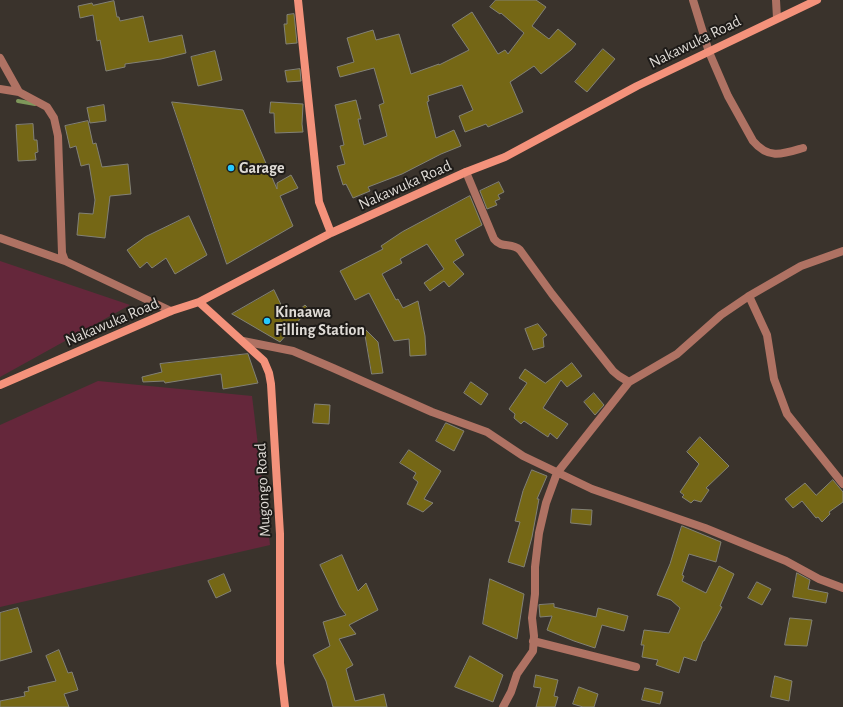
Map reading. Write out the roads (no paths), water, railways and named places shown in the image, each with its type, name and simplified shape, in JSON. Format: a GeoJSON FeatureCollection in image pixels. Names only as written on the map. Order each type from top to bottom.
{"type":"FeatureCollection","features":[{"type":"Feature","properties":{"kind":"main road"},"geometry":{"type":"LineString","coordinates":[[298,0],[318,202],[331,233]]}},
{"type":"Feature","properties":{"kind":"main road","name":"Nakawuka Road"},"geometry":{"type":"LineString","coordinates":[[0,385],[172,311],[199,302],[331,233],[466,172],[505,157],[637,86],[817,0]]}},
{"type":"Feature","properties":{"kind":"main road","name":"Mugongo Road"},"geometry":{"type":"LineString","coordinates":[[199,302],[264,361],[272,384],[280,534],[280,663],[285,707]]}},
{"type":"Feature","properties":{"kind":"street"},"geometry":{"type":"LineString","coordinates":[[693,0],[709,52],[728,96],[756,145],[766,151],[780,155],[803,148]]}},
{"type":"Feature","properties":{"kind":"street"},"geometry":{"type":"LineString","coordinates":[[776,0],[778,18]]}},
{"type":"Feature","properties":{"kind":"street"},"geometry":{"type":"LineString","coordinates":[[0,58],[19,92]]}},
{"type":"Feature","properties":{"kind":"street"},"geometry":{"type":"LineString","coordinates":[[0,89],[19,92],[47,107],[54,118],[58,136],[62,253],[65,261]]}},
{"type":"Feature","properties":{"kind":"street"},"geometry":{"type":"LineString","coordinates":[[466,172],[494,239],[500,245],[514,246],[520,250],[552,294],[613,371],[629,382]]}},
{"type":"Feature","properties":{"kind":"street"},"geometry":{"type":"LineString","coordinates":[[0,238],[65,261],[172,311]]}},
{"type":"Feature","properties":{"kind":"street"},"geometry":{"type":"LineString","coordinates":[[503,707],[511,692],[517,674],[533,652],[532,618],[539,533],[546,503],[557,473],[629,382],[677,354],[721,315],[749,296],[800,266],[843,251]]}},
{"type":"Feature","properties":{"kind":"street"},"geometry":{"type":"LineString","coordinates":[[749,296],[767,335],[774,379],[787,414],[843,484]]}},
{"type":"Feature","properties":{"kind":"street"},"geometry":{"type":"LineString","coordinates":[[243,341],[292,351],[432,412],[487,432],[523,456],[592,490],[705,528],[786,561],[819,579],[843,588]]}},
{"type":"Feature","properties":{"kind":"street"},"geometry":{"type":"LineString","coordinates":[[533,641],[636,667]]}},
{"type":"Feature","properties":{"kind":"waterway"},"geometry":{"type":"LineString","coordinates":[[18,101],[35,104]]}},
{"type":"Feature","properties":{"kind":"place","name":"Garage"},"geometry":{"type":"Point","coordinates":[231,168]}},
{"type":"Feature","properties":{"kind":"place","name":"Kinaawa Filling Station"},"geometry":{"type":"Point","coordinates":[267,321]}}]}
